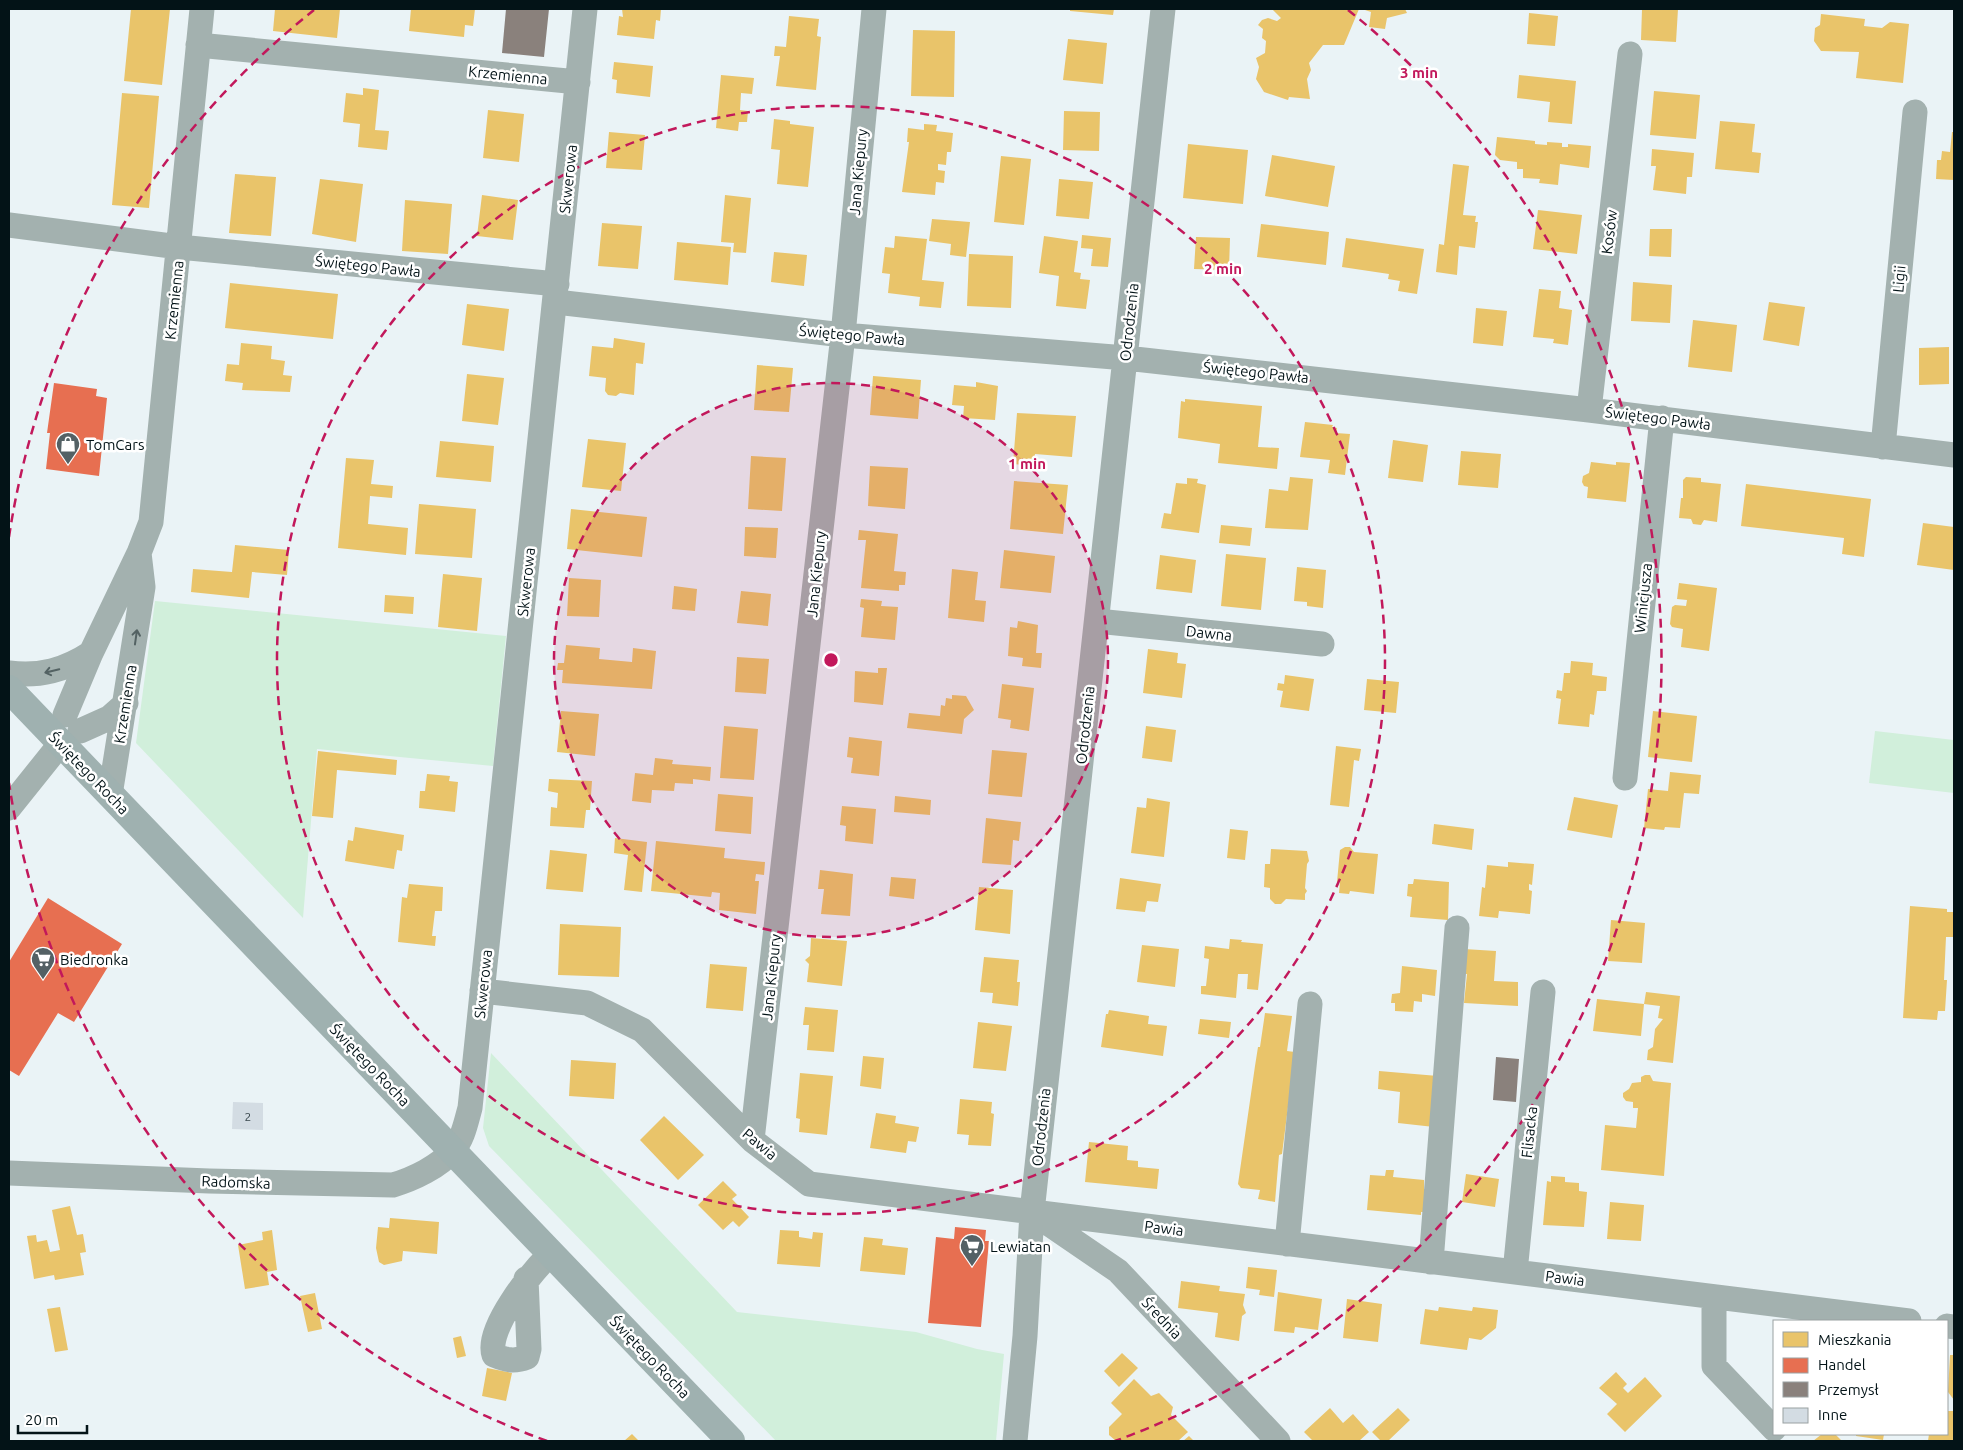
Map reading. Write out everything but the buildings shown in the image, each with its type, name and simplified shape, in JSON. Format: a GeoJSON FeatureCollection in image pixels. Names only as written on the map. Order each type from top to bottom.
{"type":"FeatureCollection","features":[{"type":"Feature","properties":{"kind":"main road","name":"Świętego Rocha"},"geometry":{"type":"LineString","coordinates":[[9,689],[69,730],[110,795],[731,1441]]}},
{"type":"Feature","properties":{"kind":"street","name":"Krzemienna"},"geometry":{"type":"LineString","coordinates":[[69,730],[91,652],[139,553],[151,522],[202,9]]}},
{"type":"Feature","properties":{"kind":"street","name":"Skwerowa"},"geometry":{"type":"LineString","coordinates":[[452,1151],[464,1130],[470,1108],[578,82],[584,9]]}},
{"type":"Feature","properties":{"kind":"street","name":"Jana Kiepury"},"geometry":{"type":"LineString","coordinates":[[752,1140],[843,335],[874,9]]}},
{"type":"Feature","properties":{"kind":"street","name":"Odrodzenia"},"geometry":{"type":"LineString","coordinates":[[1014,1441],[1025,1336],[1032,1212],[1163,9]]}},
{"type":"Feature","properties":{"kind":"street","name":"Krzemienna"},"geometry":{"type":"LineString","coordinates":[[198,45],[578,82]]}},
{"type":"Feature","properties":{"kind":"street","name":"Kosów"},"geometry":{"type":"LineString","coordinates":[[1589,410],[1630,54]]}},
{"type":"Feature","properties":{"kind":"street","name":"Ligii"},"geometry":{"type":"LineString","coordinates":[[1883,446],[1915,112]]}},
{"type":"Feature","properties":{"kind":"street","name":"Świętego Pawła"},"geometry":{"type":"LineString","coordinates":[[9,225],[556,293],[843,335],[1126,358],[1662,418],[1954,455]]}},
{"type":"Feature","properties":{"kind":"street","name":"Winicjusza"},"geometry":{"type":"LineString","coordinates":[[1625,778],[1662,418]]}},
{"type":"Feature","properties":{"kind":"street","name":"Krzemienna"},"geometry":{"type":"LineString","coordinates":[[110,795],[143,587],[139,553]]}},
{"type":"Feature","properties":{"kind":"street","name":"Dawna"},"geometry":{"type":"LineString","coordinates":[[1097,621],[1322,644]]}},
{"type":"Feature","properties":{"kind":"street"},"geometry":{"type":"LineString","coordinates":[[9,673],[23,675],[48,673],[72,665],[91,652]]}},
{"type":"Feature","properties":{"kind":"street"},"geometry":{"type":"LineString","coordinates":[[9,808],[69,730],[109,718],[126,702]]}},
{"type":"Feature","properties":{"kind":"street"},"geometry":{"type":"LineString","coordinates":[[1431,1262],[1457,928]]}},
{"type":"Feature","properties":{"kind":"street","name":"Pawia"},"geometry":{"type":"LineString","coordinates":[[482,991],[587,1003],[642,1030],[752,1140],[809,1184],[1902,1320]]}},
{"type":"Feature","properties":{"kind":"street","name":"Flisacka"},"geometry":{"type":"LineString","coordinates":[[1515,1272],[1543,992]]}},
{"type":"Feature","properties":{"kind":"street"},"geometry":{"type":"LineString","coordinates":[[1287,1244],[1310,1004]]}},
{"type":"Feature","properties":{"kind":"street","name":"Radomska"},"geometry":{"type":"LineString","coordinates":[[9,1173],[219,1182],[393,1185],[416,1178],[452,1151]]}},
{"type":"Feature","properties":{"kind":"street","name":"Średnia"},"geometry":{"type":"LineString","coordinates":[[1032,1212],[1118,1271],[1278,1441]]}},
{"type":"Feature","properties":{"kind":"street"},"geometry":{"type":"LineString","coordinates":[[526,1279],[550,1254]]}},
{"type":"Feature","properties":{"kind":"street"},"geometry":{"type":"LineString","coordinates":[[1714,1297],[1714,1366],[1773,1428]]}},
{"type":"Feature","properties":{"kind":"green space"},"geometry":{"type":"Polygon","coordinates":[[[155,601],[506,636],[493,766],[317,749],[303,918],[136,743],[155,601]]]}},
{"type":"Feature","properties":{"kind":"green space"},"geometry":{"type":"Polygon","coordinates":[[[1875,731],[1954,740],[1954,793],[1869,783],[1875,731]]]}},
{"type":"Feature","properties":{"kind":"green space"},"geometry":{"type":"Polygon","coordinates":[[[491,1053],[737,1312],[916,1332],[977,1349],[1004,1354],[996,1441],[776,1441],[489,1146],[483,1128],[491,1053]]]}},
{"type":"Feature","properties":{"kind":"place","name":"TomCars"},"geometry":{"type":"Point","coordinates":[68,465]}},
{"type":"Feature","properties":{"kind":"place","name":"Biedronka"},"geometry":{"type":"Point","coordinates":[43,980]}},
{"type":"Feature","properties":{"kind":"place","name":"Lewiatan"},"geometry":{"type":"Point","coordinates":[972,1267]}}]}
